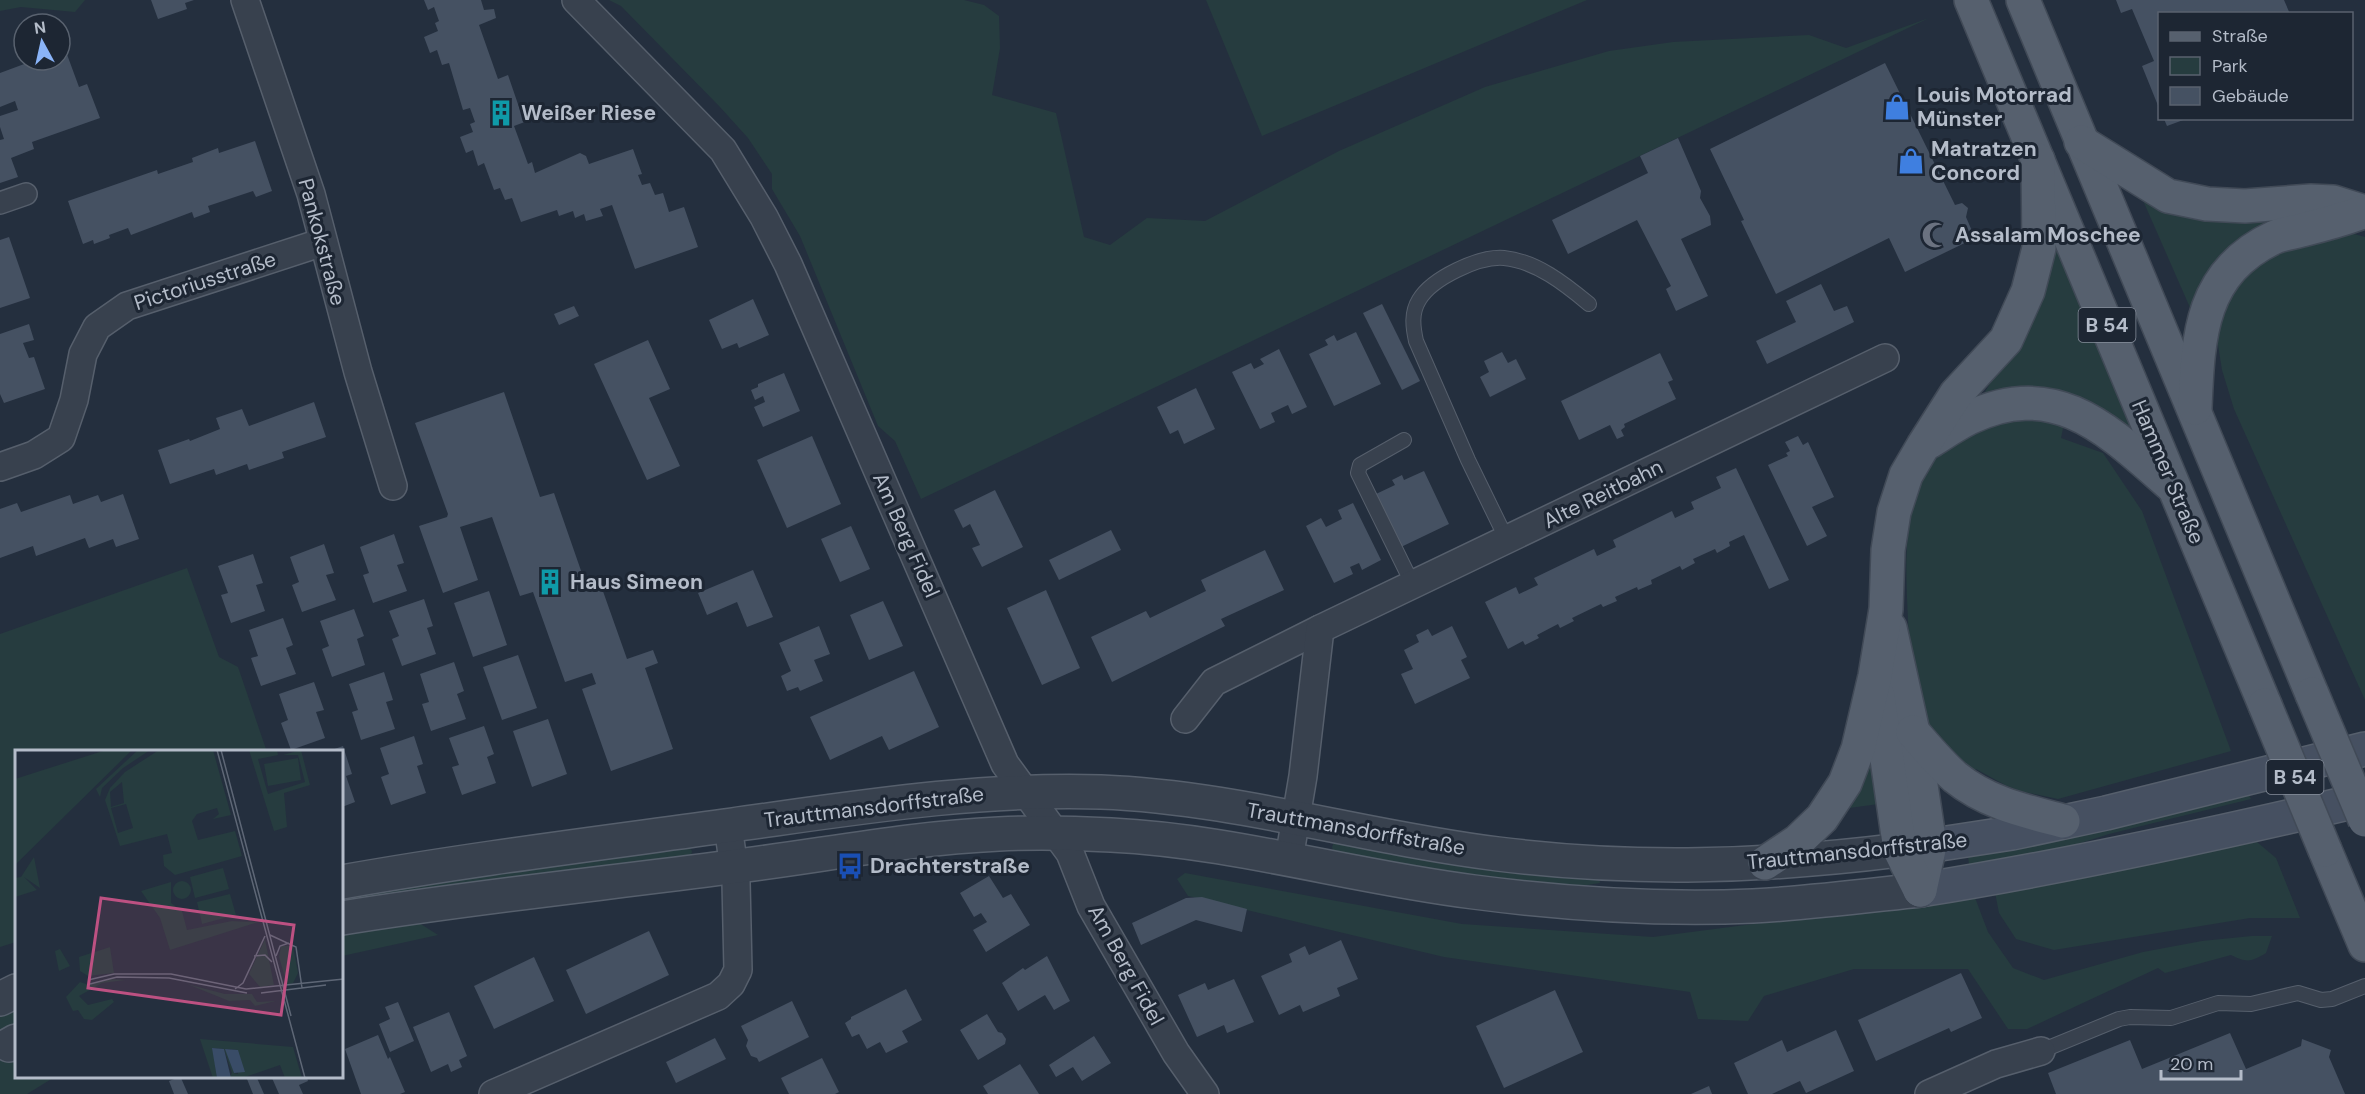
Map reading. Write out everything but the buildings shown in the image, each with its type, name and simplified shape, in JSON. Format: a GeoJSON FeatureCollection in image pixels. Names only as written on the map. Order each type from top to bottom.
{"type":"FeatureCollection","features":[{"type":"Feature","properties":{"kind":"main road","name":"Hammer Straße"},"geometry":{"type":"LineString","coordinates":[[1971,0],[2365,945]]}},
{"type":"Feature","properties":{"kind":"main road","name":"B 54"},"geometry":{"type":"LineString","coordinates":[[2023,0],[2365,820]]}},
{"type":"Feature","properties":{"kind":"main road"},"geometry":{"type":"LineString","coordinates":[[2081,142],[2168,196],[2207,204],[2245,206],[2311,201],[2333,202],[2364,212]]}},
{"type":"Feature","properties":{"kind":"main road"},"geometry":{"type":"LineString","coordinates":[[1765,863],[1798,841],[1822,818],[1845,783],[1858,749],[1875,676],[1886,609],[1888,550],[1894,512],[1906,475],[1923,446],[1956,394],[2006,340],[2028,291],[2039,248],[2038,160]]}},
{"type":"Feature","properties":{"kind":"main road"},"geometry":{"type":"LineString","coordinates":[[2195,416],[2196,379],[2203,318],[2215,291],[2233,267],[2252,250],[2276,237],[2364,212]]}},
{"type":"Feature","properties":{"kind":"main road"},"geometry":{"type":"LineString","coordinates":[[1923,446],[1970,418],[2003,407],[2033,404],[2062,407],[2096,423],[2175,489]]}},
{"type":"Feature","properties":{"kind":"main road"},"geometry":{"type":"LineString","coordinates":[[1886,609],[1913,732],[1915,848],[1920,890]]}},
{"type":"Feature","properties":{"kind":"main road"},"geometry":{"type":"LineString","coordinates":[[1875,676],[1915,848]]}},
{"type":"Feature","properties":{"kind":"main road"},"geometry":{"type":"LineString","coordinates":[[1913,732],[1954,776],[1972,789],[2006,807],[2063,821]]}},
{"type":"Feature","properties":{"kind":"main road","name":"Trauttmansdorffstraße"},"geometry":{"type":"LineString","coordinates":[[1915,848],[2012,833],[2365,749]]}},
{"type":"Feature","properties":{"kind":"main road","name":"Trauttmansdorffstraße"},"geometry":{"type":"LineString","coordinates":[[1920,890],[2097,859],[2365,799]]}},
{"type":"Feature","properties":{"kind":"street","name":"Pankokstraße"},"geometry":{"type":"LineString","coordinates":[[245,0],[311,194],[358,372],[393,486]]}},
{"type":"Feature","properties":{"kind":"street","name":"Am Berg Fidel"},"geometry":{"type":"LineString","coordinates":[[576,0],[723,150],[764,217],[788,264],[1005,764],[1070,853],[1091,906],[1176,1053],[1205,1094]]}},
{"type":"Feature","properties":{"kind":"street"},"geometry":{"type":"LineString","coordinates":[[0,203],[26,194]]}},
{"type":"Feature","properties":{"kind":"street","name":"Pictoriusstraße"},"geometry":{"type":"LineString","coordinates":[[0,467],[34,455],[61,438],[74,400],[83,354],[97,327],[127,306],[323,242]]}},
{"type":"Feature","properties":{"kind":"street","name":"Alte Reitbahn"},"geometry":{"type":"LineString","coordinates":[[1185,719],[1214,682],[1885,358]]}},
{"type":"Feature","properties":{"kind":"street"},"geometry":{"type":"LineString","coordinates":[[1289,859],[1320,629]]}},
{"type":"Feature","properties":{"kind":"street","name":"Trauttmansdorffstraße"},"geometry":{"type":"LineString","coordinates":[[344,882],[728,826],[966,795],[1025,791],[1104,792],[1164,797],[1486,852],[1596,864],[1679,866],[1765,863],[1822,860],[1915,848]]}},
{"type":"Feature","properties":{"kind":"street"},"geometry":{"type":"LineString","coordinates":[[493,1094],[554,1083],[718,996],[731,984],[738,970],[734,867],[728,826]]}},
{"type":"Feature","properties":{"kind":"street","name":"Trauttmansdorffstraße"},"geometry":{"type":"LineString","coordinates":[[344,918],[411,907],[734,867],[900,842],[998,834],[1055,833],[1161,839],[1223,847],[1471,892],[1554,902],[1623,906],[1753,906],[1920,890]]}},
{"type":"Feature","properties":{"kind":"street"},"geometry":{"type":"LineString","coordinates":[[0,999],[15,992]]}},
{"type":"Feature","properties":{"kind":"street"},"geometry":{"type":"LineString","coordinates":[[1929,1094],[1996,1064],[2041,1051]]}},
{"type":"Feature","properties":{"kind":"lane"},"geometry":{"type":"LineString","coordinates":[[1507,540],[1468,460],[1416,341],[1412,321],[1418,300],[1440,279],[1473,263],[1503,258],[1533,265],[1571,289],[1589,304]]}},
{"type":"Feature","properties":{"kind":"lane"},"geometry":{"type":"LineString","coordinates":[[1404,440],[1360,465],[1358,473],[1413,585]]}},
{"type":"Feature","properties":{"kind":"lane"},"geometry":{"type":"LineString","coordinates":[[2041,1051],[2119,1019],[2171,1018],[2218,1003],[2251,1004],[2298,993],[2321,1000],[2332,999],[2365,986]]}},
{"type":"Feature","properties":{"kind":"green space"},"geometry":{"type":"Polygon","coordinates":[[[0,0],[85,0],[75,12],[21,7],[0,11],[0,0]]]}},
{"type":"Feature","properties":{"kind":"green space"},"geometry":{"type":"Polygon","coordinates":[[[609,0],[964,0],[984,5],[999,16],[1000,48],[992,95],[1056,113],[1084,237],[1110,245],[1147,218],[1205,221],[1339,151],[1485,87],[1609,51],[1673,42],[1809,35],[1846,48],[1929,18],[921,499],[895,441],[878,426],[800,236],[772,189],[772,174],[748,138],[720,107],[621,6],[609,0]]]}},
{"type":"Feature","properties":{"kind":"green space"},"geometry":{"type":"Polygon","coordinates":[[[1206,0],[1587,0],[1262,136],[1206,0]]]}},
{"type":"Feature","properties":{"kind":"green space"},"geometry":{"type":"Polygon","coordinates":[[[2138,189],[2285,211],[2195,319],[2138,189]]]}},
{"type":"Feature","properties":{"kind":"green space"},"geometry":{"type":"Polygon","coordinates":[[[2042,213],[2143,458],[2068,414],[1969,418],[2016,341],[2042,213]]]}},
{"type":"Feature","properties":{"kind":"green space"},"geometry":{"type":"Polygon","coordinates":[[[2350,233],[2365,237],[2365,700],[2234,409],[2222,370],[2215,326],[2231,290],[2269,251],[2350,233]]]}},
{"type":"Feature","properties":{"kind":"green space"},"geometry":{"type":"Polygon","coordinates":[[[2006,417],[2065,419],[2061,438],[2103,453],[2142,511],[2231,751],[2058,799],[2020,791],[1976,769],[1971,777],[1935,736],[1920,707],[1911,665],[1906,558],[1911,516],[1924,477],[1943,451],[1968,434],[2006,417]]]}},
{"type":"Feature","properties":{"kind":"green space"},"geometry":{"type":"Polygon","coordinates":[[[187,568],[219,657],[238,667],[266,750],[15,750],[15,942],[0,947],[0,634],[187,568]]]}},
{"type":"Feature","properties":{"kind":"green space"},"geometry":{"type":"Polygon","coordinates":[[[1869,746],[1886,803],[1842,809],[1869,746]]]}},
{"type":"Feature","properties":{"kind":"green space"},"geometry":{"type":"Polygon","coordinates":[[[2248,793],[2251,799],[2109,834],[2043,855],[1969,865],[1968,856],[2248,793]]]}},
{"type":"Feature","properties":{"kind":"green space"},"geometry":{"type":"Polygon","coordinates":[[[1334,842],[1599,878],[1600,883],[1575,887],[1507,883],[1334,853],[1332,847],[1334,842]]]}},
{"type":"Feature","properties":{"kind":"green space"},"geometry":{"type":"Polygon","coordinates":[[[2257,842],[2276,858],[2300,918],[2250,918],[2054,950],[2016,939],[1999,913],[1994,887],[2257,842]]]}},
{"type":"Feature","properties":{"kind":"green space"},"geometry":{"type":"Polygon","coordinates":[[[688,846],[692,851],[691,857],[344,904],[344,896],[688,846]]]}},
{"type":"Feature","properties":{"kind":"green space"},"geometry":{"type":"Polygon","coordinates":[[[1185,873],[1462,924],[1653,937],[1974,895],[1988,932],[2013,968],[2044,980],[2143,952],[2202,941],[2272,936],[2266,953],[2256,958],[2245,960],[2231,955],[2165,973],[2158,968],[2027,1029],[2008,1029],[1968,969],[1854,969],[1764,996],[1748,1021],[1698,1019],[1690,992],[1444,957],[1188,896],[1177,879],[1185,873]]]}},
{"type":"Feature","properties":{"kind":"green space"},"geometry":{"type":"Polygon","coordinates":[[[416,921],[438,935],[344,956],[344,935],[416,921]]]}},
{"type":"Feature","properties":{"kind":"green space"},"geometry":{"type":"Polygon","coordinates":[[[15,1003],[15,1025],[0,1031],[0,1010],[15,1003]]]}},
{"type":"Feature","properties":{"kind":"green space"},"geometry":{"type":"Polygon","coordinates":[[[15,1056],[15,1079],[51,1079],[27,1094],[0,1094],[0,1061],[15,1056]]]}},
{"type":"Feature","properties":{"kind":"place","name":"Louis Motorrad Münster"},"geometry":{"type":"Point","coordinates":[1897,107]}},
{"type":"Feature","properties":{"kind":"place","name":"Weißer Riese"},"geometry":{"type":"Point","coordinates":[501,113]}},
{"type":"Feature","properties":{"kind":"place","name":"Matratzen Concord"},"geometry":{"type":"Point","coordinates":[1911,161]}},
{"type":"Feature","properties":{"kind":"place","name":"Assalam Moschee"},"geometry":{"type":"Point","coordinates":[1935,235]}},
{"type":"Feature","properties":{"kind":"place","name":"Haus Simeon"},"geometry":{"type":"Point","coordinates":[550,582]}},
{"type":"Feature","properties":{"kind":"place","name":"Drachterstraße"},"geometry":{"type":"Point","coordinates":[850,866]}}]}
